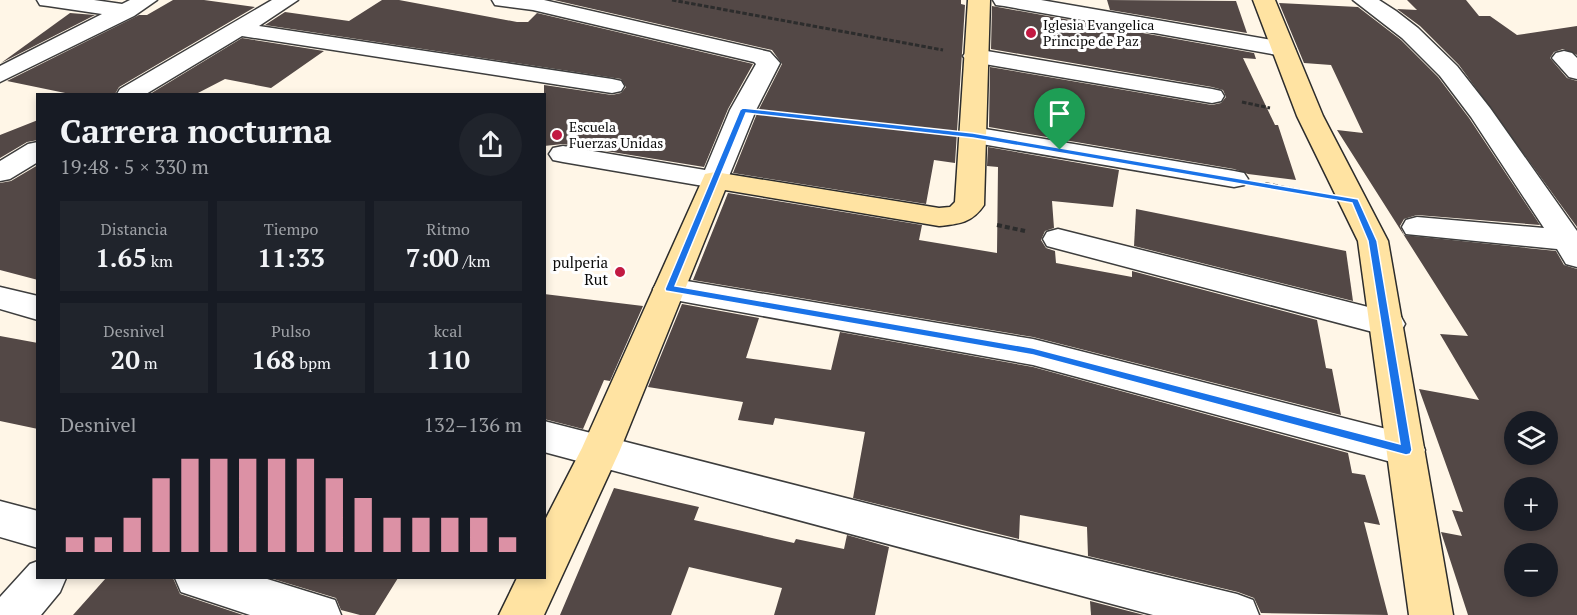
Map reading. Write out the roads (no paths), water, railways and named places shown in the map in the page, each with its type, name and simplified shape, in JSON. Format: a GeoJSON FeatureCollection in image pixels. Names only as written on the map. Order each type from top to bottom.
{"type":"FeatureCollection","features":[{"type":"Feature","properties":{"kind":"street"},"geometry":{"type":"LineString","coordinates":[[48,0],[126,10]]}},
{"type":"Feature","properties":{"kind":"street"},"geometry":{"type":"LineString","coordinates":[[0,75],[146,0]]}},
{"type":"Feature","properties":{"kind":"street"},"geometry":{"type":"LineString","coordinates":[[131,93],[288,0]]}},
{"type":"Feature","properties":{"kind":"street"},"geometry":{"type":"LineString","coordinates":[[503,0],[535,2],[762,57],[768,63],[743,110],[601,450],[546,563]]}},
{"type":"Feature","properties":{"kind":"street"},"geometry":{"type":"LineString","coordinates":[[563,154],[939,217],[958,215],[969,205],[979,0]]}},
{"type":"Feature","properties":{"kind":"street"},"geometry":{"type":"LineString","coordinates":[[1004,0],[1283,49]]}},
{"type":"Feature","properties":{"kind":"street"},"geometry":{"type":"LineString","coordinates":[[1264,0],[1310,116],[1355,201],[1373,241],[1388,324],[1431,615]]}},
{"type":"Feature","properties":{"kind":"street"},"geometry":{"type":"LineString","coordinates":[[1364,0],[1391,16],[1425,44],[1448,69],[1574,246]]}},
{"type":"Feature","properties":{"kind":"street"},"geometry":{"type":"LineString","coordinates":[[237,29],[612,86]]}},
{"type":"Feature","properties":{"kind":"street"},"geometry":{"type":"LineString","coordinates":[[975,56],[1212,96]]}},
{"type":"Feature","properties":{"kind":"street"},"geometry":{"type":"LineString","coordinates":[[973,135],[1234,179]]}},
{"type":"Feature","properties":{"kind":"street"},"geometry":{"type":"LineString","coordinates":[[0,173],[36,151]]}},
{"type":"Feature","properties":{"kind":"street"},"geometry":{"type":"LineString","coordinates":[[1417,227],[1574,246]]}},
{"type":"Feature","properties":{"kind":"street"},"geometry":{"type":"LineString","coordinates":[[1058,239],[1388,324]]}},
{"type":"Feature","properties":{"kind":"street"},"geometry":{"type":"LineString","coordinates":[[669,289],[1033,351],[1406,450]]}},
{"type":"Feature","properties":{"kind":"street"},"geometry":{"type":"LineString","coordinates":[[0,298],[36,307]]}},
{"type":"Feature","properties":{"kind":"street"},"geometry":{"type":"LineString","coordinates":[[546,436],[979,551],[1237,615]]}},
{"type":"Feature","properties":{"kind":"street"},"geometry":{"type":"LineString","coordinates":[[0,519],[36,529]]}},
{"type":"Feature","properties":{"kind":"street"},"geometry":{"type":"LineString","coordinates":[[14,615],[44,579]]}},
{"type":"Feature","properties":{"kind":"street"},"geometry":{"type":"LineString","coordinates":[[199,579],[319,615]]}},
{"type":"Feature","properties":{"kind":"street"},"geometry":{"type":"LineString","coordinates":[[521,615],[539,579]]}},
{"type":"Feature","properties":{"kind":"place","name":"Iglesia Evangelica Principe de Paz"},"geometry":{"type":"Point","coordinates":[1031,33]}},
{"type":"Feature","properties":{"kind":"place","name":"Escuela Fuerzas Unidas"},"geometry":{"type":"Point","coordinates":[557,135]}},
{"type":"Feature","properties":{"kind":"place","name":"pulperia Rut"},"geometry":{"type":"Point","coordinates":[620,272]}}]}
